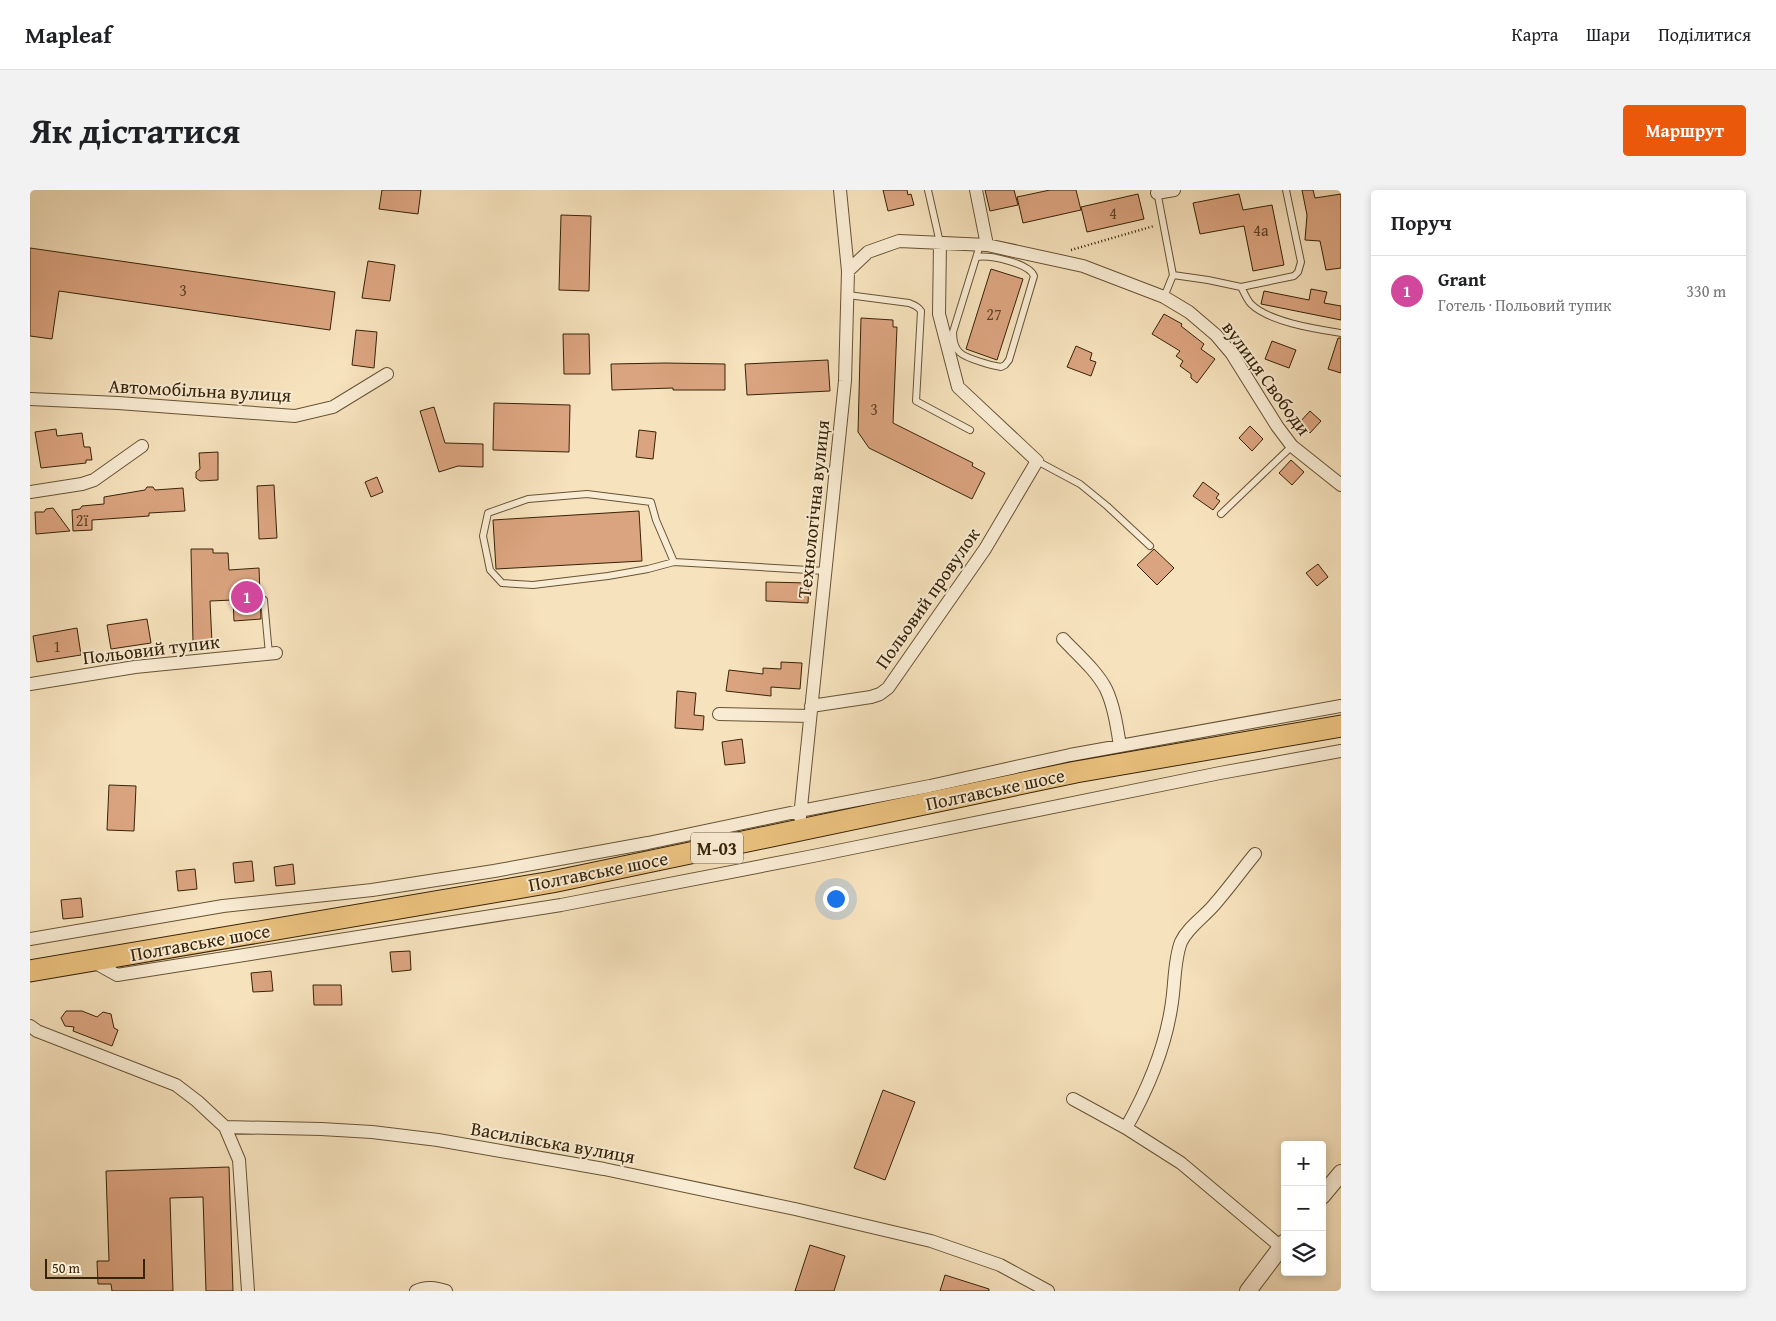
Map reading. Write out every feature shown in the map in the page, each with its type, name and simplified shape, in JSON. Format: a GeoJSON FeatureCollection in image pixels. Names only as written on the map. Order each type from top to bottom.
{"type":"FeatureCollection","features":[{"type":"Feature","properties":{"kind":"highway","name":"Полтавське шосе"},"geometry":{"type":"LineString","coordinates":[[30,971],[552,882],[800,821],[1341,726]]}},
{"type":"Feature","properties":{"kind":"street","name":"Технологічна вулиця"},"geometry":{"type":"LineString","coordinates":[[800,821],[845,381],[848,271],[840,190]]}},
{"type":"Feature","properties":{"kind":"street"},"geometry":{"type":"LineString","coordinates":[[976,190],[981,249]]}},
{"type":"Feature","properties":{"kind":"street"},"geometry":{"type":"LineString","coordinates":[[1157,191],[1174,190]]}},
{"type":"Feature","properties":{"kind":"street","name":"вулиця Свободи"},"geometry":{"type":"LineString","coordinates":[[848,271],[868,252],[900,241],[940,243],[1045,258],[1083,266],[1164,297],[1189,312],[1216,334],[1232,354],[1277,426],[1292,446],[1341,486]]}},
{"type":"Feature","properties":{"kind":"street"},"geometry":{"type":"LineString","coordinates":[[940,243],[939,314],[958,387],[1037,460]]}},
{"type":"Feature","properties":{"kind":"street","name":"Автомобільна вулиця"},"geometry":{"type":"LineString","coordinates":[[30,399],[118,403],[295,416],[333,407],[387,374]]}},
{"type":"Feature","properties":{"kind":"street"},"geometry":{"type":"LineString","coordinates":[[30,492],[82,484],[94,480],[142,446]]}},
{"type":"Feature","properties":{"kind":"street","name":"Польовий провулок"},"geometry":{"type":"LineString","coordinates":[[719,714],[811,711],[871,697],[880,694],[888,688],[985,548],[1037,460]]}},
{"type":"Feature","properties":{"kind":"street"},"geometry":{"type":"LineString","coordinates":[[1063,639],[1106,689],[1113,710],[1120,746]]}},
{"type":"Feature","properties":{"kind":"street","name":"Польовий тупик"},"geometry":{"type":"LineString","coordinates":[[30,684],[135,667],[273,654]]}},
{"type":"Feature","properties":{"kind":"street"},"geometry":{"type":"LineString","coordinates":[[30,939],[224,906],[372,890],[494,871],[648,843],[800,821],[930,786],[1070,754],[1341,706]]}},
{"type":"Feature","properties":{"kind":"street"},"geometry":{"type":"LineString","coordinates":[[92,961],[117,975],[561,905],[822,854],[1220,772],[1341,751]]}},
{"type":"Feature","properties":{"kind":"street"},"geometry":{"type":"LineString","coordinates":[[1126,1128],[1155,1067],[1164,1038],[1172,1004],[1181,942],[1187,932],[1214,906],[1255,854]]}},
{"type":"Feature","properties":{"kind":"street"},"geometry":{"type":"LineString","coordinates":[[30,1026],[37,1031],[176,1085],[197,1101],[225,1128],[239,1160],[248,1291]]}},
{"type":"Feature","properties":{"kind":"street"},"geometry":{"type":"LineString","coordinates":[[1073,1099],[1126,1128],[1181,1163],[1281,1243]]}},
{"type":"Feature","properties":{"kind":"street","name":"Василівська вулиця"},"geometry":{"type":"LineString","coordinates":[[225,1128],[320,1129],[372,1132],[438,1140],[604,1169],[795,1209],[931,1241],[1000,1264],[1044,1290]]}},
{"type":"Feature","properties":{"kind":"street"},"geometry":{"type":"LineString","coordinates":[[1326,1191],[1341,1173]]}},
{"type":"Feature","properties":{"kind":"street"},"geometry":{"type":"LineString","coordinates":[[1248,1291],[1281,1248]]}},
{"type":"Feature","properties":{"kind":"street"},"geometry":{"type":"LineString","coordinates":[[416,1291],[436,1288],[446,1291]]}},
{"type":"Feature","properties":{"kind":"lane"},"geometry":{"type":"LineString","coordinates":[[928,190],[940,243]]}},
{"type":"Feature","properties":{"kind":"lane"},"geometry":{"type":"LineString","coordinates":[[1172,275],[1241,287],[1294,276],[1298,272],[1301,262],[1286,190]]}},
{"type":"Feature","properties":{"kind":"lane"},"geometry":{"type":"LineString","coordinates":[[1157,191],[1172,275],[1164,297]]}},
{"type":"Feature","properties":{"kind":"lane"},"geometry":{"type":"LineString","coordinates":[[981,249],[990,256],[1027,268],[1034,276],[1009,360],[1001,367],[962,355],[956,349],[954,342],[953,332],[981,249]]}},
{"type":"Feature","properties":{"kind":"lane"},"geometry":{"type":"LineString","coordinates":[[1241,287],[1249,303],[1264,315],[1315,329],[1341,333]]}},
{"type":"Feature","properties":{"kind":"lane"},"geometry":{"type":"LineString","coordinates":[[848,295],[909,303],[919,308],[921,312],[916,401],[970,430]]}},
{"type":"Feature","properties":{"kind":"lane"},"geometry":{"type":"LineString","coordinates":[[1222,514],[1292,446]]}},
{"type":"Feature","properties":{"kind":"lane"},"geometry":{"type":"LineString","coordinates":[[1037,460],[1080,484],[1150,546]]}},
{"type":"Feature","properties":{"kind":"lane"},"geometry":{"type":"LineString","coordinates":[[674,562],[656,520],[651,502],[587,494],[528,499],[488,513],[483,536],[490,570],[502,583],[533,585],[648,569],[674,562],[825,571]]}},
{"type":"Feature","properties":{"kind":"lane"},"geometry":{"type":"LineString","coordinates":[[264,600],[273,654]]}},
{"type":"Feature","properties":{"kind":"path"},"geometry":{"type":"LineString","coordinates":[[1045,258],[1163,223]]}},
{"type":"Feature","properties":{"kind":"building"},"geometry":{"type":"Polygon","coordinates":[[[382,190],[421,190],[418,214],[379,209],[382,190]]]}},
{"type":"Feature","properties":{"kind":"building"},"geometry":{"type":"Polygon","coordinates":[[[883,190],[907,190],[908,195],[911,194],[914,205],[888,211],[883,190]]]}},
{"type":"Feature","properties":{"kind":"building"},"geometry":{"type":"Polygon","coordinates":[[[985,190],[1014,190],[1018,205],[990,211],[985,190]]]}},
{"type":"Feature","properties":{"kind":"building"},"geometry":{"type":"Polygon","coordinates":[[[1050,190],[1076,190],[1081,210],[1023,223],[1017,197],[1050,190]]]}},
{"type":"Feature","properties":{"kind":"building"},"geometry":{"type":"Polygon","coordinates":[[[1302,190],[1313,190],[1315,198],[1341,194],[1341,268],[1326,270],[1320,241],[1305,240],[1307,215],[1302,190]]]}},
{"type":"Feature","properties":{"kind":"building"},"geometry":{"type":"Polygon","coordinates":[[[1138,194],[1144,219],[1087,232],[1081,207],[1138,194]]]}},
{"type":"Feature","properties":{"kind":"building"},"geometry":{"type":"Polygon","coordinates":[[[1239,194],[1243,210],[1272,205],[1284,265],[1253,271],[1244,226],[1200,234],[1193,203],[1239,194]]]}},
{"type":"Feature","properties":{"kind":"building"},"geometry":{"type":"Polygon","coordinates":[[[561,215],[591,216],[589,291],[559,290],[561,215]]]}},
{"type":"Feature","properties":{"kind":"building"},"geometry":{"type":"Polygon","coordinates":[[[30,248],[335,292],[330,330],[59,291],[52,339],[30,336],[30,248]]]}},
{"type":"Feature","properties":{"kind":"building"},"geometry":{"type":"Polygon","coordinates":[[[368,261],[395,265],[390,301],[362,298],[368,261]]]}},
{"type":"Feature","properties":{"kind":"building"},"geometry":{"type":"Polygon","coordinates":[[[991,269],[1023,279],[997,360],[966,349],[991,269]]]}},
{"type":"Feature","properties":{"kind":"building"},"geometry":{"type":"Polygon","coordinates":[[[1311,289],[1327,292],[1324,303],[1341,306],[1341,320],[1261,304],[1264,291],[1309,300],[1311,289]]]}},
{"type":"Feature","properties":{"kind":"building"},"geometry":{"type":"Polygon","coordinates":[[[1164,314],[1182,324],[1181,326],[1204,344],[1201,349],[1215,359],[1197,383],[1191,378],[1191,374],[1180,366],[1183,361],[1176,356],[1180,351],[1152,334],[1164,314]]]}},
{"type":"Feature","properties":{"kind":"building"},"geometry":{"type":"Polygon","coordinates":[[[861,318],[893,320],[893,327],[897,327],[893,423],[973,463],[972,466],[985,473],[972,499],[869,448],[858,432],[861,318]]]}},
{"type":"Feature","properties":{"kind":"building"},"geometry":{"type":"Polygon","coordinates":[[[356,330],[377,332],[374,368],[352,365],[356,330]]]}},
{"type":"Feature","properties":{"kind":"building"},"geometry":{"type":"Polygon","coordinates":[[[563,334],[589,334],[590,374],[564,374],[563,334]]]}},
{"type":"Feature","properties":{"kind":"building"},"geometry":{"type":"Polygon","coordinates":[[[1338,338],[1341,338],[1341,373],[1328,369],[1338,338]]]}},
{"type":"Feature","properties":{"kind":"building"},"geometry":{"type":"Polygon","coordinates":[[[1272,341],[1296,350],[1289,368],[1265,359],[1272,341]]]}},
{"type":"Feature","properties":{"kind":"building"},"geometry":{"type":"Polygon","coordinates":[[[1076,346],[1092,353],[1090,360],[1096,362],[1091,376],[1067,367],[1076,346]]]}},
{"type":"Feature","properties":{"kind":"building"},"geometry":{"type":"Polygon","coordinates":[[[828,360],[830,391],[747,395],[745,364],[828,360]]]}},
{"type":"Feature","properties":{"kind":"building"},"geometry":{"type":"Polygon","coordinates":[[[611,364],[725,364],[725,390],[673,390],[673,388],[612,390],[611,364]]]}},
{"type":"Feature","properties":{"kind":"building"},"geometry":{"type":"Polygon","coordinates":[[[494,403],[570,405],[569,452],[493,450],[494,403]]]}},
{"type":"Feature","properties":{"kind":"building"},"geometry":{"type":"Polygon","coordinates":[[[434,407],[445,443],[483,444],[483,467],[458,466],[439,472],[420,411],[434,407]]]}},
{"type":"Feature","properties":{"kind":"building"},"geometry":{"type":"Polygon","coordinates":[[[1310,411],[1321,421],[1310,433],[1299,423],[1310,411]]]}},
{"type":"Feature","properties":{"kind":"building"},"geometry":{"type":"Polygon","coordinates":[[[1250,426],[1263,439],[1252,451],[1239,438],[1250,426]]]}},
{"type":"Feature","properties":{"kind":"building"},"geometry":{"type":"Polygon","coordinates":[[[56,429],[57,436],[82,433],[84,447],[90,447],[92,460],[86,460],[86,463],[41,468],[35,432],[56,429]]]}},
{"type":"Feature","properties":{"kind":"building"},"geometry":{"type":"Polygon","coordinates":[[[639,430],[656,432],[653,459],[636,457],[639,430]]]}},
{"type":"Feature","properties":{"kind":"building"},"geometry":{"type":"Polygon","coordinates":[[[218,452],[218,480],[200,481],[196,478],[196,472],[200,469],[199,453],[218,452]]]}},
{"type":"Feature","properties":{"kind":"building"},"geometry":{"type":"Polygon","coordinates":[[[1291,460],[1304,472],[1292,485],[1279,473],[1291,460]]]}},
{"type":"Feature","properties":{"kind":"building"},"geometry":{"type":"Polygon","coordinates":[[[377,477],[383,492],[371,497],[365,482],[377,477]]]}},
{"type":"Feature","properties":{"kind":"building"},"geometry":{"type":"Polygon","coordinates":[[[1203,482],[1219,494],[1216,498],[1220,501],[1213,510],[1193,496],[1203,482]]]}},
{"type":"Feature","properties":{"kind":"building"},"geometry":{"type":"Polygon","coordinates":[[[274,485],[277,538],[259,539],[257,486],[274,485]]]}},
{"type":"Feature","properties":{"kind":"building"},"geometry":{"type":"Polygon","coordinates":[[[147,487],[153,487],[155,490],[183,488],[185,511],[149,513],[149,516],[92,520],[92,530],[73,531],[72,510],[80,509],[82,506],[104,504],[104,497],[145,490],[147,487]]]}},
{"type":"Feature","properties":{"kind":"building"},"geometry":{"type":"Polygon","coordinates":[[[53,508],[70,531],[36,534],[35,512],[44,512],[46,509],[53,508]]]}},
{"type":"Feature","properties":{"kind":"building"},"geometry":{"type":"Polygon","coordinates":[[[639,511],[642,561],[496,569],[493,520],[639,511]]]}},
{"type":"Feature","properties":{"kind":"building"},"geometry":{"type":"Polygon","coordinates":[[[191,549],[213,549],[213,553],[228,553],[229,570],[259,568],[261,619],[234,621],[233,600],[210,601],[212,643],[193,644],[191,549]]]}},
{"type":"Feature","properties":{"kind":"building"},"geometry":{"type":"Polygon","coordinates":[[[1154,549],[1174,568],[1157,585],[1137,565],[1154,549]]]}},
{"type":"Feature","properties":{"kind":"building"},"geometry":{"type":"Polygon","coordinates":[[[1318,564],[1328,577],[1317,586],[1306,573],[1318,564]]]}},
{"type":"Feature","properties":{"kind":"building"},"geometry":{"type":"Polygon","coordinates":[[[766,582],[809,583],[808,603],[766,601],[766,582]]]}},
{"type":"Feature","properties":{"kind":"building"},"geometry":{"type":"Polygon","coordinates":[[[147,619],[151,643],[111,649],[107,625],[147,619]]]}},
{"type":"Feature","properties":{"kind":"building"},"geometry":{"type":"Polygon","coordinates":[[[77,628],[81,655],[37,662],[33,636],[77,628]]]}},
{"type":"Feature","properties":{"kind":"building"},"geometry":{"type":"Polygon","coordinates":[[[781,662],[802,663],[800,689],[771,687],[771,696],[726,691],[729,670],[763,674],[763,668],[781,669],[781,662]]]}},
{"type":"Feature","properties":{"kind":"building"},"geometry":{"type":"Polygon","coordinates":[[[677,691],[696,693],[694,715],[704,716],[703,730],[675,728],[677,691]]]}},
{"type":"Feature","properties":{"kind":"building"},"geometry":{"type":"Polygon","coordinates":[[[742,739],[745,763],[725,765],[722,742],[742,739]]]}},
{"type":"Feature","properties":{"kind":"building"},"geometry":{"type":"Polygon","coordinates":[[[109,785],[136,786],[134,831],[107,830],[109,785]]]}},
{"type":"Feature","properties":{"kind":"building"},"geometry":{"type":"Polygon","coordinates":[[[252,861],[254,881],[235,883],[233,863],[252,861]]]}},
{"type":"Feature","properties":{"kind":"building"},"geometry":{"type":"Polygon","coordinates":[[[293,864],[295,884],[276,886],[274,867],[293,864]]]}},
{"type":"Feature","properties":{"kind":"building"},"geometry":{"type":"Polygon","coordinates":[[[195,869],[197,889],[178,891],[176,871],[195,869]]]}},
{"type":"Feature","properties":{"kind":"building"},"geometry":{"type":"Polygon","coordinates":[[[81,898],[83,917],[63,919],[61,900],[81,898]]]}},
{"type":"Feature","properties":{"kind":"building"},"geometry":{"type":"Polygon","coordinates":[[[410,951],[411,970],[392,972],[390,952],[410,951]]]}},
{"type":"Feature","properties":{"kind":"building"},"geometry":{"type":"Polygon","coordinates":[[[271,971],[273,991],[253,992],[251,973],[271,971]]]}},
{"type":"Feature","properties":{"kind":"building"},"geometry":{"type":"Polygon","coordinates":[[[313,985],[341,985],[342,1005],[314,1005],[313,985]]]}},
{"type":"Feature","properties":{"kind":"building"},"geometry":{"type":"Polygon","coordinates":[[[66,1011],[82,1011],[97,1017],[103,1012],[111,1014],[114,1028],[118,1030],[112,1046],[73,1031],[74,1027],[65,1026],[61,1018],[66,1011]]]}},
{"type":"Feature","properties":{"kind":"building"},"geometry":{"type":"Polygon","coordinates":[[[883,1090],[915,1102],[885,1180],[854,1168],[883,1090]]]}},
{"type":"Feature","properties":{"kind":"building"},"geometry":{"type":"Polygon","coordinates":[[[229,1167],[233,1291],[206,1291],[203,1197],[170,1198],[173,1291],[112,1291],[111,1284],[98,1284],[97,1261],[109,1261],[106,1171],[229,1167]]]}},
{"type":"Feature","properties":{"kind":"building"},"geometry":{"type":"Polygon","coordinates":[[[810,1245],[845,1256],[834,1291],[795,1291],[810,1245]]]}},
{"type":"Feature","properties":{"kind":"building"},"geometry":{"type":"Polygon","coordinates":[[[945,1275],[989,1289],[989,1291],[940,1291],[945,1275]]]}},
{"type":"Feature","properties":{"kind":"place","name":"Grant"},"geometry":{"type":"Point","coordinates":[247,597]}}]}
